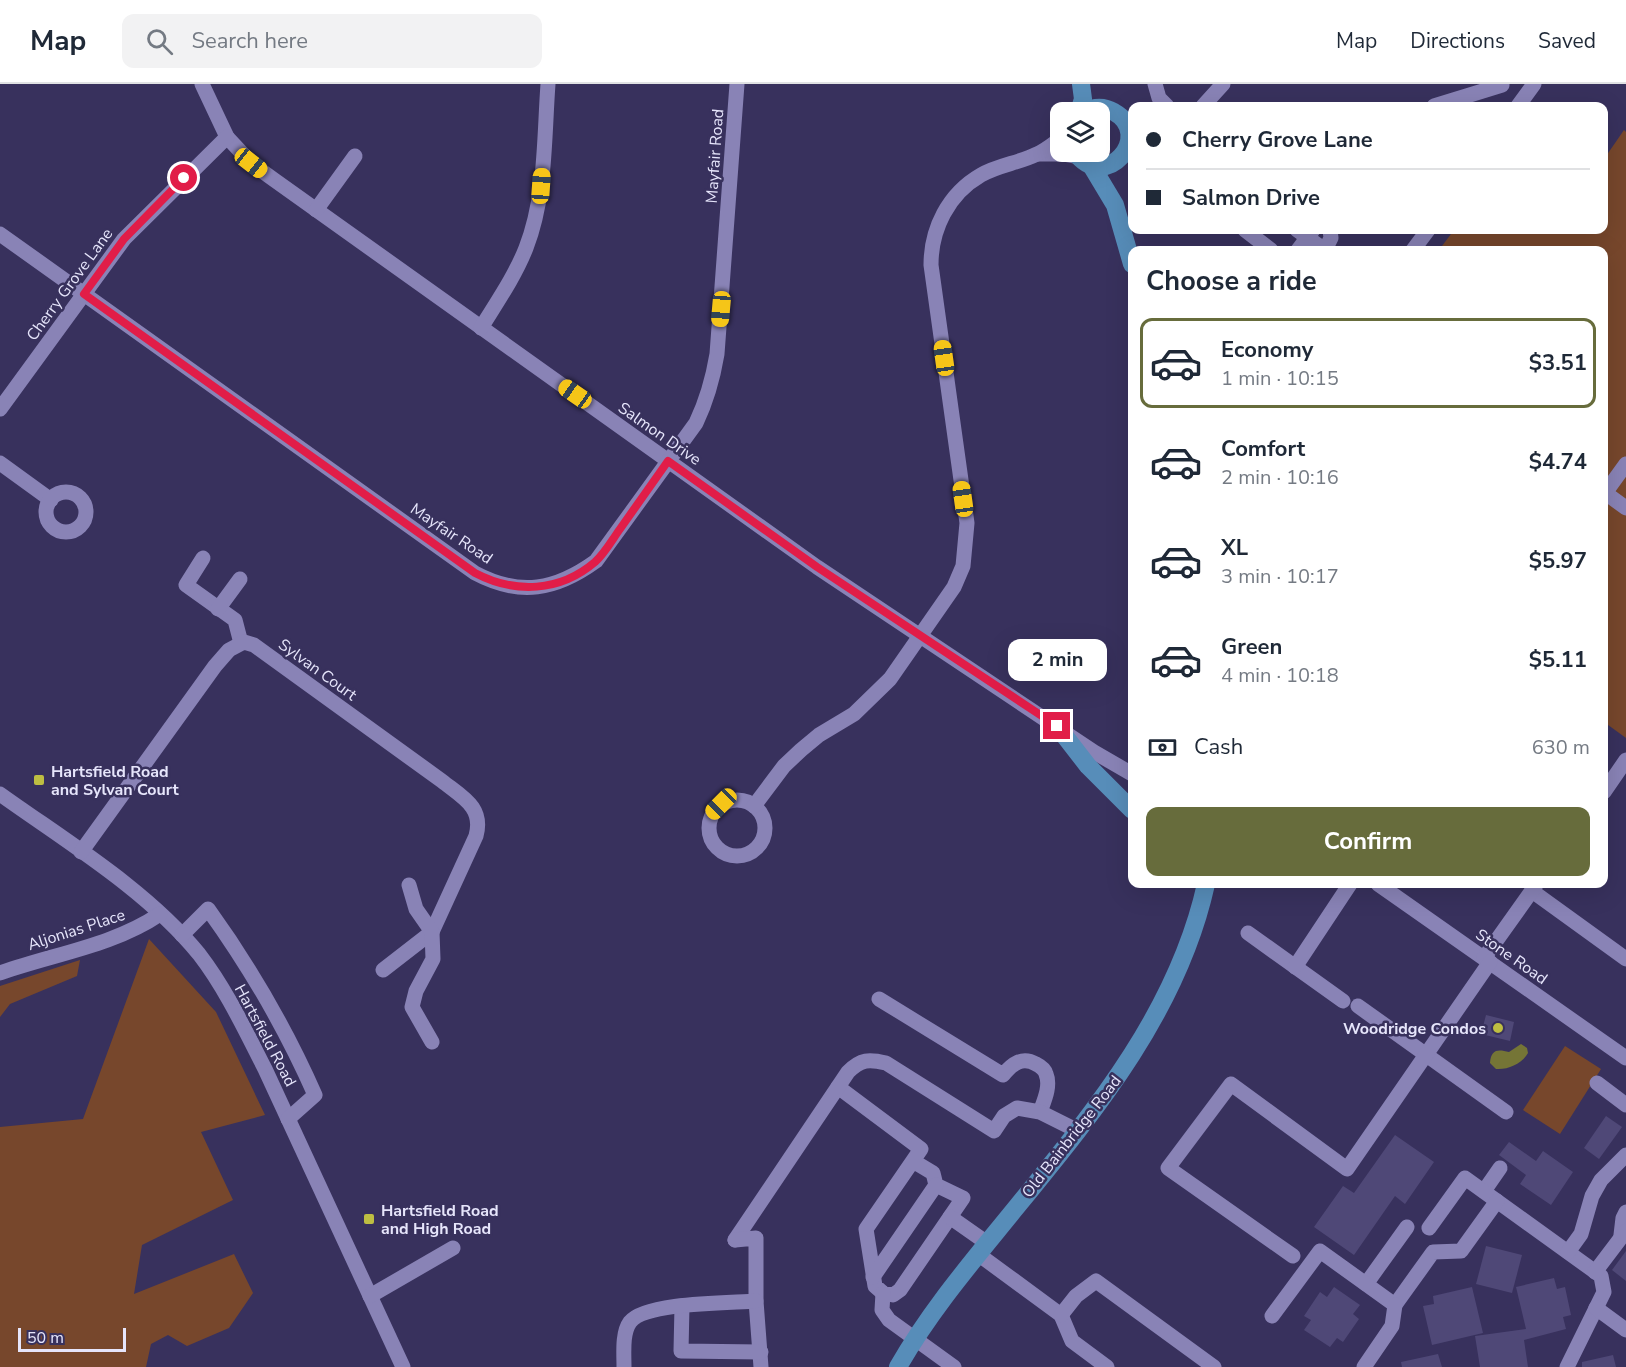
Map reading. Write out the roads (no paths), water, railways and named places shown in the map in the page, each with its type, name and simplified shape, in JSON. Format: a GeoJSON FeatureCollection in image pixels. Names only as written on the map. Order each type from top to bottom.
{"type":"FeatureCollection","features":[{"type":"Feature","properties":{"kind":"main road"},"geometry":{"type":"LineString","coordinates":[[1081,84],[1082,102]]}},
{"type":"Feature","properties":{"kind":"main road"},"geometry":{"type":"LineString","coordinates":[[1087,84],[1099,102]]}},
{"type":"Feature","properties":{"kind":"main road"},"geometry":{"type":"LineString","coordinates":[[1110,110],[1117,113],[1128,125]]}},
{"type":"Feature","properties":{"kind":"main road"},"geometry":{"type":"LineString","coordinates":[[1094,162],[1105,166],[1125,154]]}},
{"type":"Feature","properties":{"kind":"main road"},"geometry":{"type":"LineString","coordinates":[[1125,154],[1115,178],[1115,205],[1128,250]]}},
{"type":"Feature","properties":{"kind":"main road"},"geometry":{"type":"LineString","coordinates":[[1085,162],[1115,205]]}},
{"type":"Feature","properties":{"kind":"main road"},"geometry":{"type":"LineString","coordinates":[[1057,726],[1088,766],[1128,806]]}},
{"type":"Feature","properties":{"kind":"main road","name":"Old Bainbridge Road"},"geometry":{"type":"LineString","coordinates":[[903,1365],[915,1339],[982,1249],[1078,1131],[1119,1075],[1165,998],[1189,942],[1205,888]]}},
{"type":"Feature","properties":{"kind":"street","name":"Salmon Drive"},"geometry":{"type":"LineString","coordinates":[[202,84],[227,137],[251,163],[817,567],[1128,771]]}},
{"type":"Feature","properties":{"kind":"street"},"geometry":{"type":"LineString","coordinates":[[481,328],[513,276],[526,247],[535,218],[541,186],[548,84]]}},
{"type":"Feature","properties":{"kind":"street","name":"Mayfair Road"},"geometry":{"type":"LineString","coordinates":[[0,234],[475,573],[497,583],[527,588],[561,582],[577,575],[596,561],[696,423],[705,404],[714,376],[717,354],[737,84]]}},
{"type":"Feature","properties":{"kind":"street"},"geometry":{"type":"LineString","coordinates":[[1155,84],[1164,102]]}},
{"type":"Feature","properties":{"kind":"street"},"geometry":{"type":"LineString","coordinates":[[1207,102],[1223,84]]}},
{"type":"Feature","properties":{"kind":"street"},"geometry":{"type":"LineString","coordinates":[[1446,102],[1502,84],[1520,102]]}},
{"type":"Feature","properties":{"kind":"street"},"geometry":{"type":"LineString","coordinates":[[1522,102],[1534,84]]}},
{"type":"Feature","properties":{"kind":"street","name":"Cherry Grove Lane"},"geometry":{"type":"LineString","coordinates":[[0,410],[124,239],[227,137]]}},
{"type":"Feature","properties":{"kind":"street"},"geometry":{"type":"LineString","coordinates":[[754,806],[784,766],[801,750],[872,699],[890,679],[954,587],[963,566],[967,523],[931,265],[931,246],[943,215],[966,185],[982,175],[1038,154],[1050,146]]}},
{"type":"Feature","properties":{"kind":"street"},"geometry":{"type":"LineString","coordinates":[[1038,154],[1050,154]]}},
{"type":"Feature","properties":{"kind":"street"},"geometry":{"type":"LineString","coordinates":[[316,210],[355,156]]}},
{"type":"Feature","properties":{"kind":"street"},"geometry":{"type":"LineString","coordinates":[[1250,234],[1266,246]]}},
{"type":"Feature","properties":{"kind":"street"},"geometry":{"type":"LineString","coordinates":[[1308,234],[1321,246]]}},
{"type":"Feature","properties":{"kind":"street"},"geometry":{"type":"LineString","coordinates":[[0,463],[51,500]]}},
{"type":"Feature","properties":{"kind":"street"},"geometry":{"type":"LineString","coordinates":[[1608,488],[1626,464]]}},
{"type":"Feature","properties":{"kind":"street"},"geometry":{"type":"LineString","coordinates":[[1608,496],[1626,508]]}},
{"type":"Feature","properties":{"kind":"street"},"geometry":{"type":"LineString","coordinates":[[81,852],[215,666],[229,650],[241,643],[235,620],[186,585],[203,558]]}},
{"type":"Feature","properties":{"kind":"street"},"geometry":{"type":"LineString","coordinates":[[218,609],[240,579]]}},
{"type":"Feature","properties":{"kind":"street","name":"Sylvan Court"},"geometry":{"type":"LineString","coordinates":[[241,643],[254,645],[442,781],[468,801],[477,813],[480,824],[476,836],[432,932]]}},
{"type":"Feature","properties":{"kind":"street"},"geometry":{"type":"LineString","coordinates":[[1608,786],[1626,760]]}},
{"type":"Feature","properties":{"kind":"street","name":"Hartsfield Road"},"geometry":{"type":"LineString","coordinates":[[0,794],[133,890],[182,935],[211,972],[242,1022],[403,1367]]}},
{"type":"Feature","properties":{"kind":"street"},"geometry":{"type":"LineString","coordinates":[[409,885],[416,909],[432,932],[433,959],[416,991],[412,1007],[432,1042]]}},
{"type":"Feature","properties":{"kind":"street"},"geometry":{"type":"LineString","coordinates":[[1295,967],[1347,888]]}},
{"type":"Feature","properties":{"kind":"street","name":"Stone Road"},"geometry":{"type":"LineString","coordinates":[[1384,888],[1626,1058]]}},
{"type":"Feature","properties":{"kind":"street"},"geometry":{"type":"LineString","coordinates":[[1293,1256],[1168,1168],[1231,1084],[1347,1169],[1426,1055],[1534,888]]}},
{"type":"Feature","properties":{"kind":"street"},"geometry":{"type":"LineString","coordinates":[[1536,888],[1626,959]]}},
{"type":"Feature","properties":{"kind":"street"},"geometry":{"type":"LineString","coordinates":[[182,935],[208,909],[245,960],[294,1046],[315,1095],[288,1119]]}},
{"type":"Feature","properties":{"kind":"street","name":"Aljonias Place"},"geometry":{"type":"LineString","coordinates":[[0,973],[109,939],[140,927],[160,914]]}},
{"type":"Feature","properties":{"kind":"street"},"geometry":{"type":"LineString","coordinates":[[383,970],[432,932]]}},
{"type":"Feature","properties":{"kind":"street"},"geometry":{"type":"LineString","coordinates":[[1248,933],[1343,1001]]}},
{"type":"Feature","properties":{"kind":"street"},"geometry":{"type":"LineString","coordinates":[[879,999],[1004,1075],[1011,1066],[1021,1060],[1032,1061],[1041,1067],[1046,1074],[1048,1088],[1040,1112]]}},
{"type":"Feature","properties":{"kind":"street"},"geometry":{"type":"LineString","coordinates":[[1358,1006],[1506,1112]]}},
{"type":"Feature","properties":{"kind":"street"},"geometry":{"type":"LineString","coordinates":[[682,1306],[681,1351],[761,1359],[756,1301],[756,1238],[735,1240],[848,1072],[858,1063],[869,1059],[886,1063],[994,1131],[1004,1116],[1017,1108],[1040,1112],[1078,1131]]}},
{"type":"Feature","properties":{"kind":"street"},"geometry":{"type":"LineString","coordinates":[[1597,1083],[1626,1104]]}},
{"type":"Feature","properties":{"kind":"street"},"geometry":{"type":"LineString","coordinates":[[838,1087],[921,1149],[866,1229],[875,1286],[883,1293],[893,1295],[900,1290],[963,1198],[936,1185]]}},
{"type":"Feature","properties":{"kind":"street"},"geometry":{"type":"LineString","coordinates":[[1568,1252],[1581,1234],[1592,1196],[1601,1180],[1626,1155]]}},
{"type":"Feature","properties":{"kind":"street"},"geometry":{"type":"LineString","coordinates":[[873,1277],[936,1185],[933,1173],[913,1161]]}},
{"type":"Feature","properties":{"kind":"street"},"geometry":{"type":"LineString","coordinates":[[1484,1191],[1500,1168]]}},
{"type":"Feature","properties":{"kind":"street"},"geometry":{"type":"LineString","coordinates":[[1429,1228],[1465,1178],[1601,1276],[1604,1292],[1567,1367]]}},
{"type":"Feature","properties":{"kind":"street"},"geometry":{"type":"LineString","coordinates":[[1364,1367],[1392,1326],[1395,1305],[1433,1252],[1461,1251],[1497,1201]]}},
{"type":"Feature","properties":{"kind":"street"},"geometry":{"type":"LineString","coordinates":[[1595,1272],[1624,1233],[1623,1218],[1626,1212]]}},
{"type":"Feature","properties":{"kind":"street"},"geometry":{"type":"LineString","coordinates":[[950,1217],[982,1249],[1060,1315],[1072,1341],[1107,1367]]}},
{"type":"Feature","properties":{"kind":"street"},"geometry":{"type":"LineString","coordinates":[[1366,1284],[1407,1227]]}},
{"type":"Feature","properties":{"kind":"street"},"geometry":{"type":"LineString","coordinates":[[370,1296],[453,1248]]}},
{"type":"Feature","properties":{"kind":"street"},"geometry":{"type":"LineString","coordinates":[[1272,1316],[1320,1251],[1395,1305]]}},
{"type":"Feature","properties":{"kind":"street"},"geometry":{"type":"LineString","coordinates":[[1060,1315],[1076,1296],[1096,1281],[1214,1367]]}},
{"type":"Feature","properties":{"kind":"street"},"geometry":{"type":"LineString","coordinates":[[883,1293],[882,1310],[889,1320],[915,1339],[933,1361],[954,1367]]}},
{"type":"Feature","properties":{"kind":"street"},"geometry":{"type":"LineString","coordinates":[[624,1367],[625,1335],[630,1321],[641,1313],[682,1306],[756,1301]]}},
{"type":"Feature","properties":{"kind":"street"},"geometry":{"type":"LineString","coordinates":[[1596,1308],[1626,1330]]}},
{"type":"Feature","properties":{"kind":"place","name":"Hartsfield Road and Sylvan Court"},"geometry":{"type":"Point","coordinates":[39,780]}},
{"type":"Feature","properties":{"kind":"place","name":"Woodridge Condos"},"geometry":{"type":"Point","coordinates":[1498,1028]}},
{"type":"Feature","properties":{"kind":"place","name":"Hartsfield Road and High Road"},"geometry":{"type":"Point","coordinates":[369,1219]}}]}
